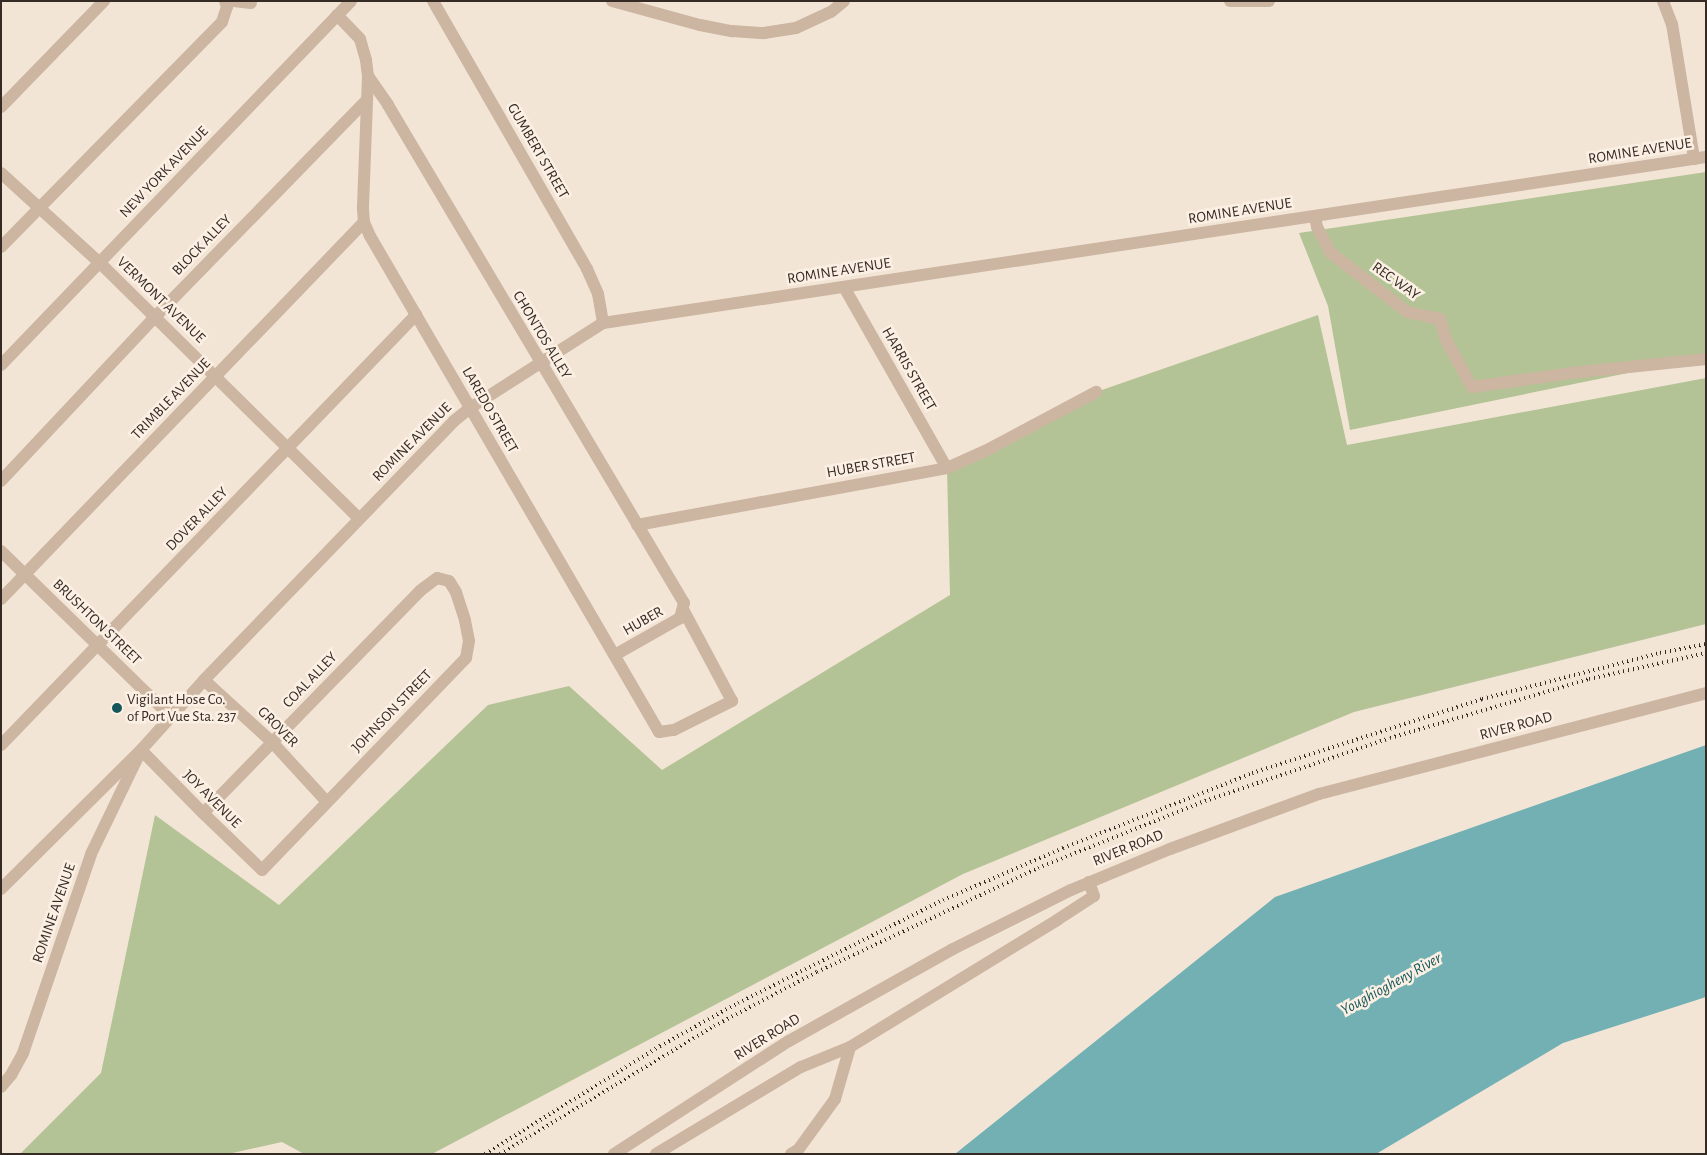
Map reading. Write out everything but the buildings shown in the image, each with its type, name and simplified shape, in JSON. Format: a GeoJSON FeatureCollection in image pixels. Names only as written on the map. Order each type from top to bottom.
{"type":"FeatureCollection","features":[{"type":"Feature","properties":{"kind":"street"},"geometry":{"type":"LineString","coordinates":[[1,107],[104,1]]}},
{"type":"Feature","properties":{"kind":"street"},"geometry":{"type":"LineString","coordinates":[[1,247],[222,22],[227,8],[225,1]]}},
{"type":"Feature","properties":{"kind":"street"},"geometry":{"type":"LineString","coordinates":[[234,1],[251,3]]}},
{"type":"Feature","properties":{"kind":"street","name":"NEW YORK AVENUE"},"geometry":{"type":"LineString","coordinates":[[1,365],[350,1]]}},
{"type":"Feature","properties":{"kind":"street","name":"GUMBERT STREET"},"geometry":{"type":"LineString","coordinates":[[433,1],[587,269],[598,294],[603,323]]}},
{"type":"Feature","properties":{"kind":"street"},"geometry":{"type":"LineString","coordinates":[[612,1],[700,25],[732,31],[764,32],[796,28],[830,12],[844,1]]}},
{"type":"Feature","properties":{"kind":"street"},"geometry":{"type":"LineString","coordinates":[[1230,1],[1269,1]]}},
{"type":"Feature","properties":{"kind":"street"},"geometry":{"type":"LineString","coordinates":[[1663,1],[1672,24],[1700,158]]}},
{"type":"Feature","properties":{"kind":"street","name":"LAREDO STREET"},"geometry":{"type":"LineString","coordinates":[[337,16],[360,39],[366,60],[368,76],[364,222],[370,236],[659,732],[674,730],[732,701]]}},
{"type":"Feature","properties":{"kind":"street","name":"CHONTOS ALLEY"},"geometry":{"type":"LineString","coordinates":[[368,76],[388,105],[684,603],[684,611],[732,701]]}},
{"type":"Feature","properties":{"kind":"street","name":"BLOCK ALLEY"},"geometry":{"type":"LineString","coordinates":[[1,481],[155,317],[367,100]]}},
{"type":"Feature","properties":{"kind":"street","name":"ROMINE AVENUE"},"geometry":{"type":"LineString","coordinates":[[1,889],[141,750],[204,680],[454,421],[470,408],[603,323],[1700,158]]}},
{"type":"Feature","properties":{"kind":"street","name":"VERMONT AVENUE"},"geometry":{"type":"LineString","coordinates":[[1,173],[100,263],[359,518]]}},
{"type":"Feature","properties":{"kind":"street","name":"REC WAY"},"geometry":{"type":"LineString","coordinates":[[1315,216],[1317,227],[1331,253],[1407,312],[1440,319],[1446,340],[1472,387],[1706,359]]}},
{"type":"Feature","properties":{"kind":"street","name":"TRIMBLE AVENUE"},"geometry":{"type":"LineString","coordinates":[[1,599],[364,222]]}},
{"type":"Feature","properties":{"kind":"street","name":"HARRIS STREET"},"geometry":{"type":"LineString","coordinates":[[844,287],[947,468]]}},
{"type":"Feature","properties":{"kind":"street","name":"DOVER ALLEY"},"geometry":{"type":"LineString","coordinates":[[1,745],[416,315]]}},
{"type":"Feature","properties":{"kind":"street","name":"HUBER STREET"},"geometry":{"type":"LineString","coordinates":[[637,525],[947,468],[985,451],[1096,392]]}},
{"type":"Feature","properties":{"kind":"street","name":"BRUSHTON STREET"},"geometry":{"type":"LineString","coordinates":[[1,551],[99,644],[170,716]]}},
{"type":"Feature","properties":{"kind":"street","name":"JOHNSON STREET"},"geometry":{"type":"LineString","coordinates":[[262,870],[466,658],[469,641],[466,620],[456,592],[449,581],[437,578],[420,591]]}},
{"type":"Feature","properties":{"kind":"street","name":"COAL ALLEY"},"geometry":{"type":"LineString","coordinates":[[203,813],[420,591]]}},
{"type":"Feature","properties":{"kind":"street","name":"HUBER"},"geometry":{"type":"LineString","coordinates":[[615,655],[680,618],[684,611]]}},
{"type":"Feature","properties":{"kind":"street","name":"GROVER"},"geometry":{"type":"LineString","coordinates":[[204,680],[272,742],[326,802]]}},
{"type":"Feature","properties":{"kind":"street","name":"RIVER ROAD"},"geometry":{"type":"LineString","coordinates":[[614,1154],[789,1041],[953,949],[1089,882],[1170,849],[1319,794],[1706,693]]}},
{"type":"Feature","properties":{"kind":"street","name":"ROMINE AVENUE"},"geometry":{"type":"LineString","coordinates":[[1,1087],[23,1053],[91,854],[141,750]]}},
{"type":"Feature","properties":{"kind":"street","name":"JOY AVENUE"},"geometry":{"type":"LineString","coordinates":[[141,750],[262,870]]}},
{"type":"Feature","properties":{"kind":"street"},"geometry":{"type":"LineString","coordinates":[[656,1154],[800,1067],[850,1047],[1094,896],[1089,882]]}},
{"type":"Feature","properties":{"kind":"street"},"geometry":{"type":"LineString","coordinates":[[791,1154],[798,1150],[835,1099],[850,1047]]}},
{"type":"Feature","properties":{"kind":"green space"},"geometry":{"type":"Polygon","coordinates":[[[1706,172],[1706,357],[1350,430],[1328,306],[1299,233],[1706,172]]]}},
{"type":"Feature","properties":{"kind":"green space"},"geometry":{"type":"Polygon","coordinates":[[[1318,315],[1347,445],[1706,378],[1706,624],[1354,712],[963,874],[432,1154],[304,1154],[282,1142],[228,1154],[20,1154],[101,1073],[155,815],[279,905],[488,705],[569,686],[662,770],[950,595],[947,468],[1096,392],[1318,315]]]}},
{"type":"Feature","properties":{"kind":"water","name":"Youghiogheny River"},"geometry":{"type":"Polygon","coordinates":[[[1706,745],[1706,997],[1563,1043],[1376,1154],[955,1154],[1275,897],[1706,745]]]}},
{"type":"Feature","properties":{"kind":"railway"},"geometry":{"type":"LineString","coordinates":[[485,1154],[660,1046],[738,1003],[943,900],[1063,848],[1252,773],[1482,699],[1660,653],[1706,644]]}},
{"type":"Feature","properties":{"kind":"railway"},"geometry":{"type":"LineString","coordinates":[[500,1154],[714,1026],[817,972],[1038,868],[1205,801],[1390,738],[1589,679],[1706,653]]}},
{"type":"Feature","properties":{"kind":"place","name":"Vigilant Hose Co. of Port Vue Sta. 237"},"geometry":{"type":"Point","coordinates":[117,708]}}]}
